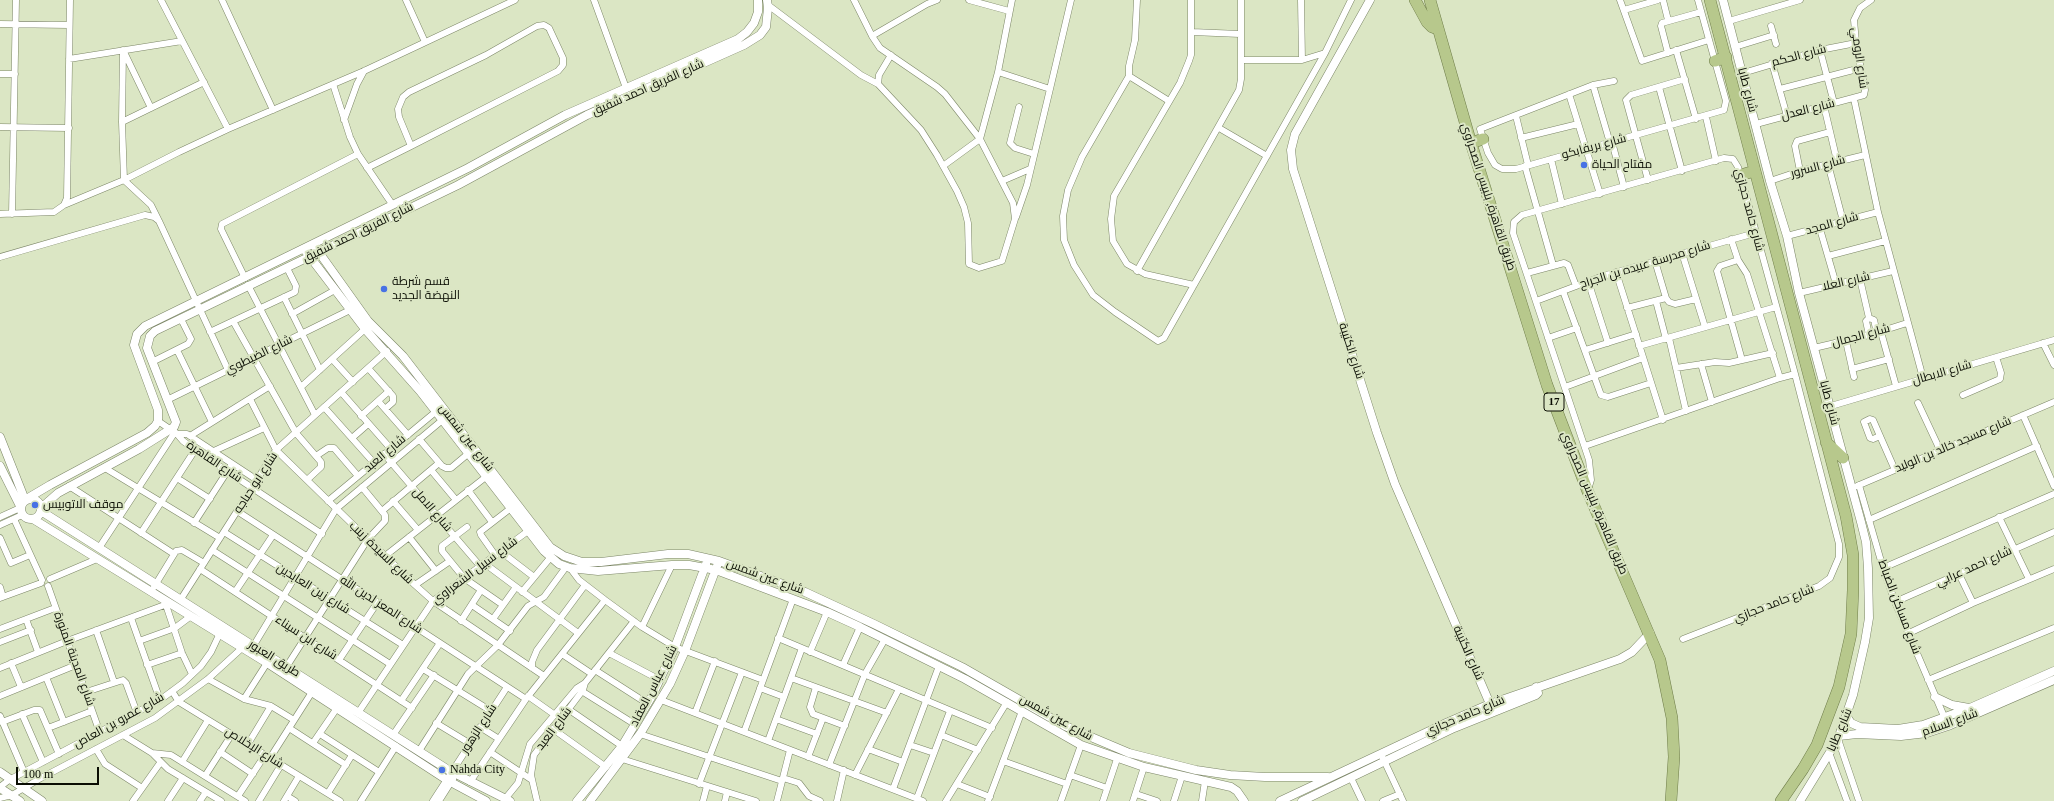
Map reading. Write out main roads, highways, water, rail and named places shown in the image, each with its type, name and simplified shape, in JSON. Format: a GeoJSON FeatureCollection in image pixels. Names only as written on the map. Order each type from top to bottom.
{"type":"FeatureCollection","features":[{"type":"Feature","properties":{"kind":"highway"},"geometry":{"type":"LineString","coordinates":[[1415,0],[1427,22],[1432,27],[1437,29]]}},
{"type":"Feature","properties":{"kind":"highway","name":"طريق القاهرة, بلبيس الصحراوي"},"geometry":{"type":"LineString","coordinates":[[1430,0],[1437,29],[1471,143],[1547,385],[1588,492],[1650,633],[1660,660],[1672,718],[1674,757],[1671,801]]}},
{"type":"Feature","properties":{"kind":"highway"},"geometry":{"type":"LineString","coordinates":[[1710,0],[1846,516],[1852,555],[1854,590],[1851,634],[1839,687],[1826,726],[1803,769],[1781,801]]}},
{"type":"Feature","properties":{"kind":"highway"},"geometry":{"type":"LineString","coordinates":[[1715,61],[1726,57]]}},
{"type":"Feature","properties":{"kind":"highway"},"geometry":{"type":"LineString","coordinates":[[1471,143],[1482,134]]}},
{"type":"Feature","properties":{"kind":"highway"},"geometry":{"type":"LineString","coordinates":[[1740,175],[1754,171]]}},
{"type":"Feature","properties":{"kind":"highway"},"geometry":{"type":"LineString","coordinates":[[1826,442],[1843,458]]}},
{"type":"Feature","properties":{"kind":"place","name":"مفتاح الحياة"},"geometry":{"type":"Point","coordinates":[1584,165]}},
{"type":"Feature","properties":{"kind":"place","name":"قسم شرطة النهضة الجديد"},"geometry":{"type":"Point","coordinates":[384,289]}},
{"type":"Feature","properties":{"kind":"place","name":"موقف الاتوبيس"},"geometry":{"type":"Point","coordinates":[35,505]}},
{"type":"Feature","properties":{"kind":"place","name":"Nahda City"},"geometry":{"type":"Point","coordinates":[442,770]}}]}
